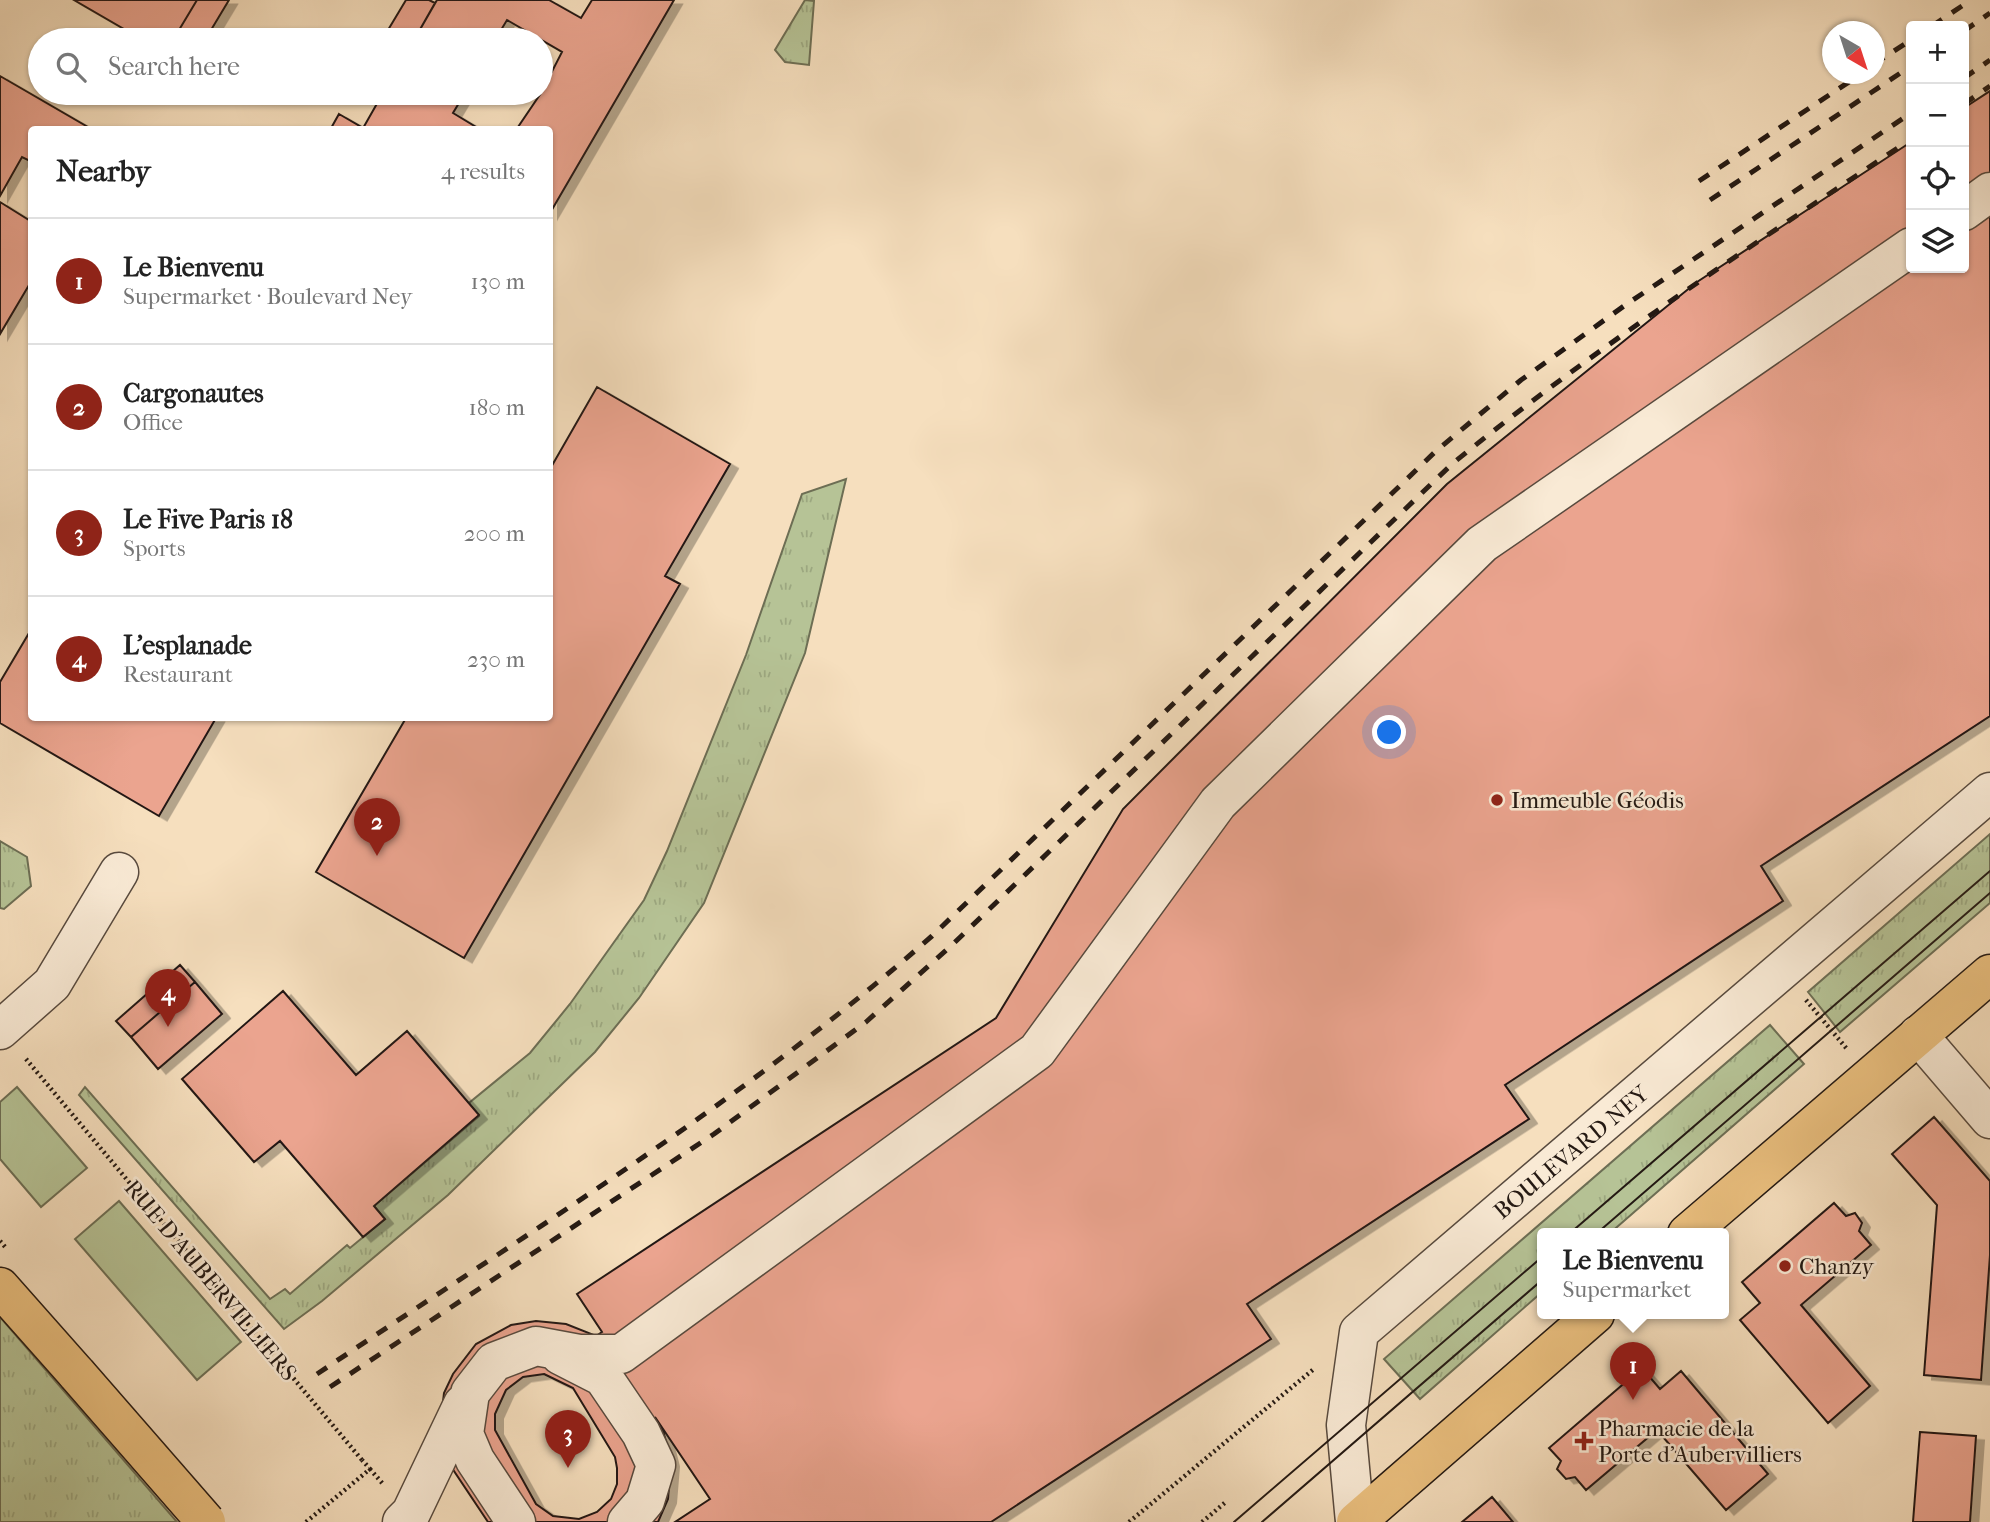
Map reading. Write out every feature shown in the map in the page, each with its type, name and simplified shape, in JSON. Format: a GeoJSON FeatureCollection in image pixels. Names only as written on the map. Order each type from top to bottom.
{"type":"FeatureCollection","features":[{"type":"Feature","properties":{"kind":"main road"},"geometry":{"type":"LineString","coordinates":[[1694,1228],[1990,974]]}},
{"type":"Feature","properties":{"kind":"main road"},"geometry":{"type":"LineString","coordinates":[[0,1287],[206,1522]]}},
{"type":"Feature","properties":{"kind":"main road"},"geometry":{"type":"LineString","coordinates":[[1356,1522],[1589,1319]]}},
{"type":"Feature","properties":{"kind":"street"},"geometry":{"type":"LineString","coordinates":[[1965,210],[1990,192]]}},
{"type":"Feature","properties":{"kind":"street"},"geometry":{"type":"LineString","coordinates":[[516,1522],[475,1460],[464,1434],[470,1393],[494,1362],[536,1346],[579,1354],[621,1354],[1037,1051],[1218,803],[1482,544],[1906,250]]}},
{"type":"Feature","properties":{"kind":"street","name":"BOULEVARD NEY"},"geometry":{"type":"LineString","coordinates":[[1359,1332],[1783,972],[1990,792]]}},
{"type":"Feature","properties":{"kind":"street"},"geometry":{"type":"LineString","coordinates":[[1,1030],[52,984],[119,872]]}},
{"type":"Feature","properties":{"kind":"street"},"geometry":{"type":"LineString","coordinates":[[1918,1035],[1990,1119]]}},
{"type":"Feature","properties":{"kind":"street"},"geometry":{"type":"LineString","coordinates":[[1356,1522],[1346,1425],[1359,1332]]}},
{"type":"Feature","properties":{"kind":"street"},"geometry":{"type":"LineString","coordinates":[[402,1522],[411,1513],[462,1405],[509,1363],[560,1355],[603,1377],[641,1433],[656,1465],[645,1501],[627,1522]]}},
{"type":"Feature","properties":{"kind":"path"},"geometry":{"type":"LineString","coordinates":[[1783,972],[1842,1043]]}},
{"type":"Feature","properties":{"kind":"path","name":"RUE D'AUBERVILLIERS"},"geometry":{"type":"LineString","coordinates":[[1,1030],[370,1469],[306,1522]]}},
{"type":"Feature","properties":{"kind":"path"},"geometry":{"type":"LineString","coordinates":[[1129,1522],[1359,1332]]}},
{"type":"Feature","properties":{"kind":"path"},"geometry":{"type":"LineString","coordinates":[[1202,1522],[1227,1501]]}},
{"type":"Feature","properties":{"kind":"green space"},"geometry":{"type":"Polygon","coordinates":[[[805,0],[814,1],[809,65],[785,62],[775,50],[805,0]]]}},
{"type":"Feature","properties":{"kind":"green space"},"geometry":{"type":"Polygon","coordinates":[[[846,479],[805,653],[704,903],[639,998],[595,1052],[448,1195],[322,1301],[284,1329],[79,1095],[85,1087],[270,1299],[285,1289],[290,1294],[347,1245],[350,1248],[385,1219],[374,1206],[479,1116],[469,1103],[530,1053],[570,1004],[644,900],[667,851],[746,655],[802,494],[846,479]]]}},
{"type":"Feature","properties":{"kind":"green space"},"geometry":{"type":"Polygon","coordinates":[[[1990,834],[1990,903],[1840,1032],[1808,992],[1990,834]]]}},
{"type":"Feature","properties":{"kind":"green space"},"geometry":{"type":"Polygon","coordinates":[[[0,841],[27,857],[31,886],[4,909],[0,908],[0,841]]]}},
{"type":"Feature","properties":{"kind":"green space"},"geometry":{"type":"Polygon","coordinates":[[[1770,1025],[1804,1064],[1616,1228],[1537,1228],[1537,1296],[1420,1399],[1384,1359],[1770,1025]]]}},
{"type":"Feature","properties":{"kind":"green space"},"geometry":{"type":"Polygon","coordinates":[[[17,1087],[87,1168],[41,1207],[0,1159],[0,1102],[17,1087]]]}},
{"type":"Feature","properties":{"kind":"green space"},"geometry":{"type":"Polygon","coordinates":[[[119,1201],[241,1342],[197,1380],[75,1239],[119,1201]]]}},
{"type":"Feature","properties":{"kind":"green space"},"geometry":{"type":"Polygon","coordinates":[[[0,1317],[177,1522],[0,1522],[0,1317]]]}},
{"type":"Feature","properties":{"kind":"building"},"geometry":{"type":"Polygon","coordinates":[[[74,0],[197,0],[180,28],[122,28],[74,0]]]}},
{"type":"Feature","properties":{"kind":"building"},"geometry":{"type":"Polygon","coordinates":[[[197,0],[229,0],[212,28],[180,28],[197,0]]]}},
{"type":"Feature","properties":{"kind":"building"},"geometry":{"type":"Polygon","coordinates":[[[406,0],[429,0],[435,3],[421,28],[389,28],[406,0]]]}},
{"type":"Feature","properties":{"kind":"building"},"geometry":{"type":"Polygon","coordinates":[[[437,0],[549,0],[581,18],[592,0],[674,0],[553,208],[553,126],[519,126],[533,105],[553,105],[553,70],[562,52],[553,47],[553,28],[521,28],[507,20],[502,28],[421,28],[437,0]]]}},
{"type":"Feature","properties":{"kind":"building"},"geometry":{"type":"Polygon","coordinates":[[[0,76],[28,92],[28,105],[50,105],[86,126],[28,126],[28,160],[22,157],[0,196],[0,76]]]}},
{"type":"Feature","properties":{"kind":"building","name":"Immeuble Géodis"},"geometry":{"type":"Polygon","coordinates":[[[1990,91],[1990,716],[1761,866],[1783,901],[1505,1085],[1529,1119],[1247,1304],[1271,1339],[991,1522],[675,1522],[710,1499],[655,1417],[664,1434],[671,1462],[668,1499],[658,1522],[488,1522],[452,1468],[441,1419],[444,1393],[453,1374],[476,1344],[511,1325],[536,1321],[566,1324],[596,1336],[602,1332],[577,1294],[996,1018],[1123,809],[1447,484],[1697,282],[1906,145],[1906,273],[1969,273],[1969,105],[1990,91]],[[544,1374],[523,1377],[506,1390],[495,1414],[495,1430],[536,1504],[553,1516],[579,1519],[597,1512],[611,1499],[617,1484],[615,1457],[573,1388],[544,1374]]]}},
{"type":"Feature","properties":{"kind":"building"},"geometry":{"type":"Polygon","coordinates":[[[376,105],[458,105],[453,113],[474,126],[364,126],[376,105]]]}},
{"type":"Feature","properties":{"kind":"building"},"geometry":{"type":"Polygon","coordinates":[[[339,114],[360,126],[332,126],[339,114]]]}},
{"type":"Feature","properties":{"kind":"building"},"geometry":{"type":"Polygon","coordinates":[[[0,202],[28,220],[28,287],[0,334],[0,202]]]}},
{"type":"Feature","properties":{"kind":"building"},"geometry":{"type":"Polygon","coordinates":[[[597,387],[730,464],[665,576],[680,584],[464,958],[316,872],[404,721],[553,721],[553,464],[597,387]]]}},
{"type":"Feature","properties":{"kind":"building"},"geometry":{"type":"Polygon","coordinates":[[[28,635],[28,721],[214,721],[159,816],[0,723],[0,682],[28,635]]]}},
{"type":"Feature","properties":{"kind":"building"},"geometry":{"type":"Polygon","coordinates":[[[180,965],[195,982],[131,1037],[116,1021],[180,965]]]}},
{"type":"Feature","properties":{"kind":"building"},"geometry":{"type":"Polygon","coordinates":[[[195,982],[222,1014],[158,1069],[131,1037],[195,982]]]}},
{"type":"Feature","properties":{"kind":"building"},"geometry":{"type":"Polygon","coordinates":[[[283,991],[356,1075],[407,1031],[479,1115],[374,1206],[385,1219],[363,1237],[280,1141],[254,1162],[182,1079],[283,991]]]}},
{"type":"Feature","properties":{"kind":"building"},"geometry":{"type":"Polygon","coordinates":[[[1934,1117],[1990,1181],[1990,1255],[1981,1380],[1924,1375],[1937,1205],[1892,1154],[1934,1117]]]}},
{"type":"Feature","properties":{"kind":"building"},"geometry":{"type":"Polygon","coordinates":[[[1834,1203],[1846,1216],[1855,1213],[1862,1223],[1859,1231],[1871,1245],[1801,1305],[1870,1386],[1828,1423],[1740,1320],[1760,1303],[1742,1282],[1834,1203]]]}},
{"type":"Feature","properties":{"kind":"building"},"geometry":{"type":"Polygon","coordinates":[[[1642,1368],[1660,1389],[1681,1371],[1768,1474],[1726,1510],[1657,1430],[1586,1490],[1575,1477],[1566,1479],[1557,1469],[1561,1461],[1549,1448],[1642,1368]]]}},
{"type":"Feature","properties":{"kind":"building"},"geometry":{"type":"Polygon","coordinates":[[[1920,1432],[1976,1436],[1970,1522],[1913,1522],[1920,1432]]]}},
{"type":"Feature","properties":{"kind":"building"},"geometry":{"type":"Polygon","coordinates":[[[1492,1497],[1513,1522],[1462,1522],[1492,1497]]]}},
{"type":"Feature","properties":{"kind":"tram line"},"geometry":{"type":"LineString","coordinates":[[1576,1228],[1990,871]]}},
{"type":"Feature","properties":{"kind":"tram line"},"geometry":{"type":"LineString","coordinates":[[1603,1228],[1990,893]]}},
{"type":"Feature","properties":{"kind":"tram line"},"geometry":{"type":"LineString","coordinates":[[1234,1522],[1537,1261]]}},
{"type":"Feature","properties":{"kind":"tram line"},"geometry":{"type":"LineString","coordinates":[[1262,1522],[1537,1284]]}},
{"type":"Feature","properties":{"kind":"railway"},"geometry":{"type":"LineString","coordinates":[[1940,21],[1971,0]]}},
{"type":"Feature","properties":{"kind":"railway"},"geometry":{"type":"LineString","coordinates":[[1969,28],[1990,13]]}},
{"type":"Feature","properties":{"kind":"railway"},"geometry":{"type":"LineString","coordinates":[[1885,57],[1906,43]]}},
{"type":"Feature","properties":{"kind":"railway"},"geometry":{"type":"LineString","coordinates":[[1969,75],[1990,60]]}},
{"type":"Feature","properties":{"kind":"railway"},"geometry":{"type":"LineString","coordinates":[[1710,200],[1906,69]]}},
{"type":"Feature","properties":{"kind":"railway"},"geometry":{"type":"LineString","coordinates":[[1699,181],[1846,84]]}},
{"type":"Feature","properties":{"kind":"railway"},"geometry":{"type":"LineString","coordinates":[[1969,101],[1990,86]]}},
{"type":"Feature","properties":{"kind":"railway"},"geometry":{"type":"LineString","coordinates":[[317,1374],[632,1165],[786,1055],[860,997],[932,936],[1436,451],[1521,380],[1624,306],[1906,116]]}},
{"type":"Feature","properties":{"kind":"railway"},"geometry":{"type":"LineString","coordinates":[[330,1387],[714,1134],[866,1022],[952,945],[1452,464],[1620,337],[1906,142]]}},
{"type":"Feature","properties":{"kind":"place","name":"Immeuble Géodis"},"geometry":{"type":"Point","coordinates":[1497,800]}},
{"type":"Feature","properties":{"kind":"place","name":"Cargonautes"},"geometry":{"type":"Point","coordinates":[377,856]}},
{"type":"Feature","properties":{"kind":"place","name":"L'esplanade"},"geometry":{"type":"Point","coordinates":[168,1027]}},
{"type":"Feature","properties":{"kind":"place","name":"Chanzy"},"geometry":{"type":"Point","coordinates":[1785,1266]}},
{"type":"Feature","properties":{"kind":"place","name":"Le Bienvenu"},"geometry":{"type":"Point","coordinates":[1633,1400]}},
{"type":"Feature","properties":{"kind":"place","name":"Pharmacie de la Porte d'Aubervilliers"},"geometry":{"type":"Point","coordinates":[1584,1441]}},
{"type":"Feature","properties":{"kind":"place","name":"Le Five Paris 18"},"geometry":{"type":"Point","coordinates":[568,1468]}}]}
